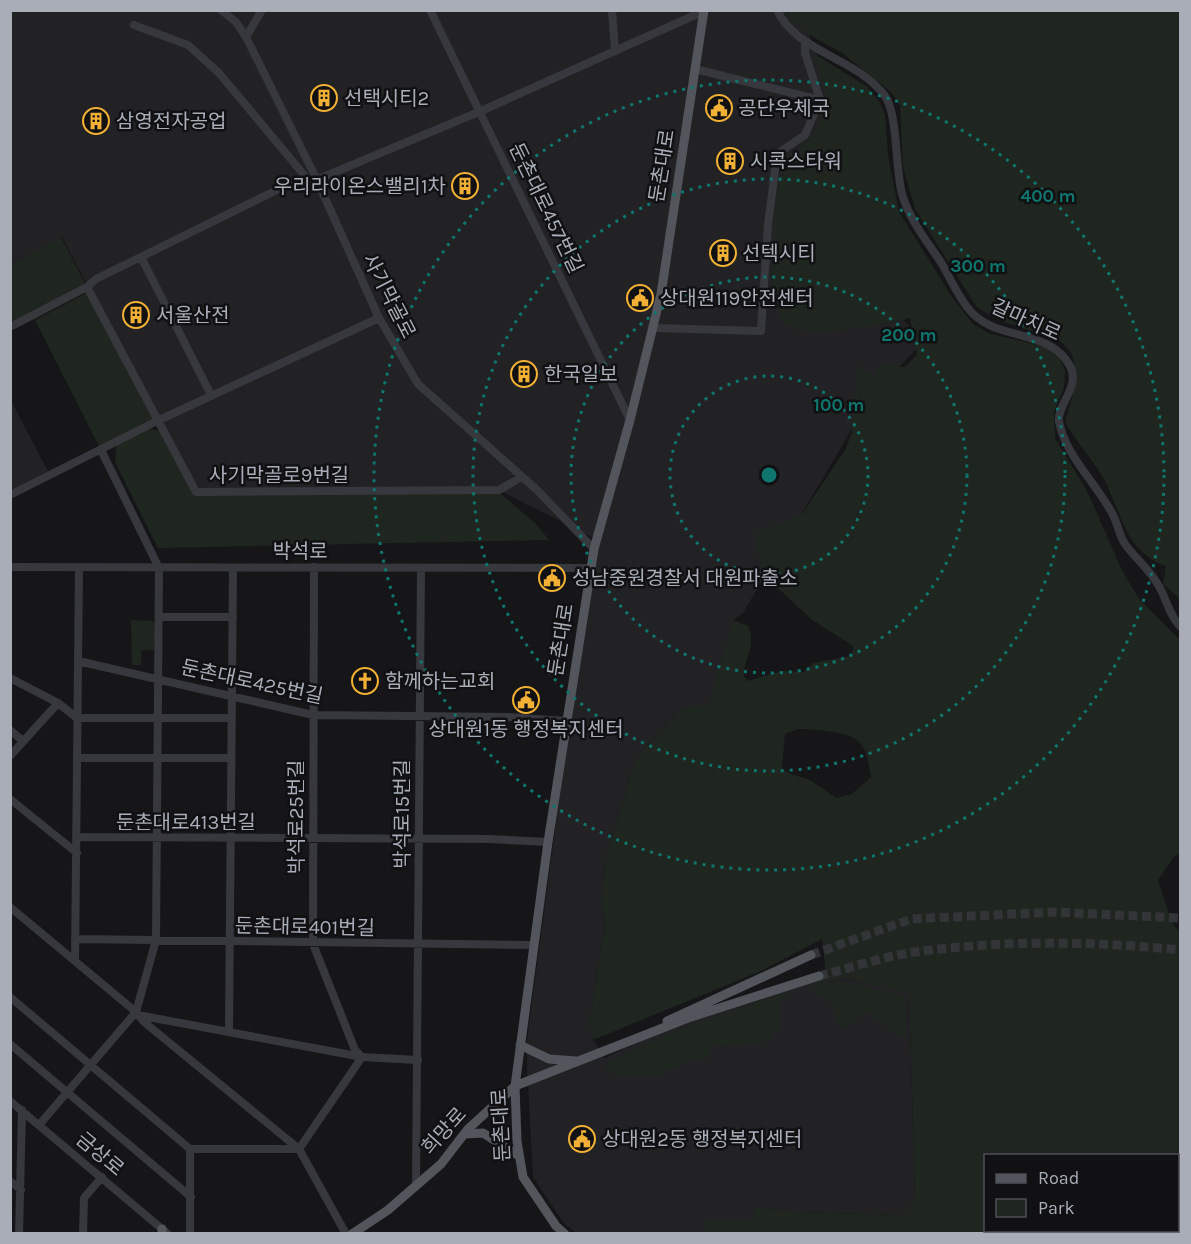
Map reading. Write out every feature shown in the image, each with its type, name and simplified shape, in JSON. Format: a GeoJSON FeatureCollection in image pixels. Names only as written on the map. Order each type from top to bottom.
{"type":"FeatureCollection","features":[{"type":"Feature","properties":{"kind":"main road","name":"둔촌대로"},"geometry":{"type":"LineString","coordinates":[[565,1233],[556,1226],[523,1177],[519,1156],[515,1086],[548,842],[594,549],[630,420],[661,294],[704,11]]}},
{"type":"Feature","properties":{"kind":"main road","name":"희망로"},"geometry":{"type":"LineString","coordinates":[[636,1039],[681,1013],[811,955]]}},
{"type":"Feature","properties":{"kind":"main road","name":"희망로"},"geometry":{"type":"LineString","coordinates":[[352,1233],[388,1210],[441,1164],[465,1134],[515,1086],[688,1018],[819,976]]}},
{"type":"Feature","properties":{"kind":"main road"},"geometry":{"type":"LineString","coordinates":[[520,1045],[549,1059],[578,1061]]}},
{"type":"Feature","properties":{"kind":"main road"},"geometry":{"type":"LineString","coordinates":[[465,1134],[483,1133],[519,1156]]}},
{"type":"Feature","properties":{"kind":"street","name":"사기막골로"},"geometry":{"type":"LineString","coordinates":[[221,10],[236,22],[246,37],[379,318],[418,384],[520,478],[536,489],[594,549]]}},
{"type":"Feature","properties":{"kind":"street"},"geometry":{"type":"LineString","coordinates":[[246,37],[262,10]]}},
{"type":"Feature","properties":{"kind":"street","name":"둔촌대로457번길"},"geometry":{"type":"LineString","coordinates":[[430,10],[630,420]]}},
{"type":"Feature","properties":{"kind":"street"},"geometry":{"type":"LineString","coordinates":[[612,10],[615,51]]}},
{"type":"Feature","properties":{"kind":"street","name":"갈마치로"},"geometry":{"type":"LineString","coordinates":[[777,10],[782,20],[805,43],[845,63],[871,81],[886,98],[894,114],[897,170],[909,217],[968,309],[987,325],[1055,346],[1065,357],[1072,369],[1072,384],[1058,418],[1064,441],[1114,516],[1124,543],[1158,585],[1180,626]]}},
{"type":"Feature","properties":{"kind":"street"},"geometry":{"type":"LineString","coordinates":[[10,327],[87,287],[96,279],[292,183],[313,181],[481,111],[704,11]]}},
{"type":"Feature","properties":{"kind":"street"},"geometry":{"type":"LineString","coordinates":[[134,25],[188,45],[219,73],[313,181]]}},
{"type":"Feature","properties":{"kind":"street"},"geometry":{"type":"LineString","coordinates":[[654,327],[761,331],[768,225],[777,154],[805,135],[820,100],[805,53],[805,43]]}},
{"type":"Feature","properties":{"kind":"street"},"geometry":{"type":"LineString","coordinates":[[695,69],[820,100]]}},
{"type":"Feature","properties":{"kind":"street"},"geometry":{"type":"LineString","coordinates":[[141,257],[211,395]]}},
{"type":"Feature","properties":{"kind":"street","name":"사기막골로9번길"},"geometry":{"type":"LineString","coordinates":[[87,287],[196,492],[499,490],[520,478]]}},
{"type":"Feature","properties":{"kind":"street"},"geometry":{"type":"LineString","coordinates":[[10,495],[211,395],[379,318]]}},
{"type":"Feature","properties":{"kind":"street"},"geometry":{"type":"LineString","coordinates":[[39,1125],[137,1013],[156,940],[159,568],[101,450]]}},
{"type":"Feature","properties":{"kind":"street","name":"박석로"},"geometry":{"type":"LineString","coordinates":[[10,567],[591,568]]}},
{"type":"Feature","properties":{"kind":"street","name":"박석로25번길"},"geometry":{"type":"LineString","coordinates":[[314,567],[313,944],[356,1050],[362,1057]]}},
{"type":"Feature","properties":{"kind":"street"},"geometry":{"type":"LineString","coordinates":[[75,961],[79,568]]}},
{"type":"Feature","properties":{"kind":"street"},"geometry":{"type":"LineString","coordinates":[[229,1031],[230,696],[233,568]]}},
{"type":"Feature","properties":{"kind":"street","name":"박석로15번길"},"geometry":{"type":"LineString","coordinates":[[416,1184],[421,568]]}},
{"type":"Feature","properties":{"kind":"street"},"geometry":{"type":"LineString","coordinates":[[160,617],[233,617]]}},
{"type":"Feature","properties":{"kind":"street","name":"둔촌대로425번길"},"geometry":{"type":"LineString","coordinates":[[78,661],[313,715],[566,721]]}},
{"type":"Feature","properties":{"kind":"street"},"geometry":{"type":"LineString","coordinates":[[10,678],[58,703],[77,718],[230,718]]}},
{"type":"Feature","properties":{"kind":"street"},"geometry":{"type":"LineString","coordinates":[[10,756],[58,703]]}},
{"type":"Feature","properties":{"kind":"street"},"geometry":{"type":"LineString","coordinates":[[10,730],[23,741]]}},
{"type":"Feature","properties":{"kind":"street"},"geometry":{"type":"LineString","coordinates":[[77,758],[230,758]]}},
{"type":"Feature","properties":{"kind":"street"},"geometry":{"type":"LineString","coordinates":[[10,799],[76,854]]}},
{"type":"Feature","properties":{"kind":"street","name":"둔촌대로413번길"},"geometry":{"type":"LineString","coordinates":[[76,837],[489,839],[548,842]]}},
{"type":"Feature","properties":{"kind":"street"},"geometry":{"type":"LineString","coordinates":[[10,906],[299,1149],[346,1233]]}},
{"type":"Feature","properties":{"kind":"street","name":"둔촌대로401번길"},"geometry":{"type":"LineString","coordinates":[[75,939],[418,946],[533,945]]}},
{"type":"Feature","properties":{"kind":"street"},"geometry":{"type":"LineString","coordinates":[[10,997],[190,1149],[299,1149]]}},
{"type":"Feature","properties":{"kind":"street"},"geometry":{"type":"LineString","coordinates":[[137,1013],[362,1057],[418,1060]]}},
{"type":"Feature","properties":{"kind":"street"},"geometry":{"type":"LineString","coordinates":[[10,1044],[191,1197]]}},
{"type":"Feature","properties":{"kind":"street"},"geometry":{"type":"LineString","coordinates":[[299,1149],[362,1057]]}},
{"type":"Feature","properties":{"kind":"street","name":"금상로"},"geometry":{"type":"LineString","coordinates":[[10,1101],[164,1232]]}},
{"type":"Feature","properties":{"kind":"street"},"geometry":{"type":"LineString","coordinates":[[19,1233],[22,1110]]}},
{"type":"Feature","properties":{"kind":"street"},"geometry":{"type":"LineString","coordinates":[[190,1149],[190,1233]]}},
{"type":"Feature","properties":{"kind":"street"},"geometry":{"type":"LineString","coordinates":[[83,1233],[84,1198],[102,1177]]}},
{"type":"Feature","properties":{"kind":"street"},"geometry":{"type":"LineString","coordinates":[[10,1181],[21,1190]]}},
{"type":"Feature","properties":{"kind":"shaded area"},"geometry":{"type":"Polygon","coordinates":[[[11,11],[800,11],[833,94],[890,310],[926,339],[872,395],[743,613],[733,620],[709,706],[684,707],[643,749],[634,765],[607,854],[601,899],[605,924],[589,1023],[593,1040],[605,1058],[688,1018],[826,974],[828,982],[842,978],[909,992],[915,1199],[907,1212],[900,1215],[797,1212],[755,1207],[754,1221],[705,1221],[703,1234],[576,1233],[563,1222],[533,1177],[526,1047],[594,538],[499,490],[196,492],[62,237],[11,265],[11,11]]]}},
{"type":"Feature","properties":{"kind":"shaded area"},"geometry":{"type":"Polygon","coordinates":[[[10,399],[49,473],[10,493],[10,399]]]}},
{"type":"Feature","properties":{"kind":"green space"},"geometry":{"type":"Polygon","coordinates":[[[786,11],[1180,11],[1180,599],[1163,584],[1166,566],[1151,559],[1131,538],[1099,471],[1065,422],[1074,387],[1074,363],[1068,348],[1055,339],[998,319],[976,306],[915,209],[903,167],[900,105],[891,92],[841,52],[813,37],[791,19],[786,11]]]}},
{"type":"Feature","properties":{"kind":"green space"},"geometry":{"type":"Polygon","coordinates":[[[813,53],[866,86],[879,101],[885,114],[888,155],[899,212],[954,300],[974,325],[991,334],[1043,346],[1057,353],[1065,370],[1064,388],[1054,412],[1055,438],[1087,491],[1122,570],[1139,599],[1180,640],[1180,852],[1158,880],[1171,920],[1180,934],[1180,1233],[703,1233],[704,1221],[753,1221],[755,1207],[797,1212],[900,1215],[907,1212],[915,1198],[909,993],[843,978],[827,982],[822,939],[761,971],[593,1040],[589,1023],[605,924],[601,899],[607,854],[634,765],[643,749],[684,707],[709,705],[733,620],[748,626],[750,633],[751,645],[744,676],[748,681],[781,671],[804,672],[813,663],[852,656],[853,646],[811,619],[780,590],[766,584],[753,531],[781,524],[803,513],[846,448],[852,432],[857,362],[861,370],[873,375],[881,364],[905,367],[917,355],[910,318],[848,329],[813,331],[788,325],[780,314],[775,296],[772,246],[777,195],[786,161],[813,136],[820,121],[826,102],[824,85],[813,53]],[[797,729],[785,734],[782,768],[809,780],[837,798],[852,794],[871,777],[866,753],[861,744],[853,738],[820,730],[797,729]]]}},
{"type":"Feature","properties":{"kind":"green space"},"geometry":{"type":"Polygon","coordinates":[[[61,237],[87,287],[11,328],[11,265],[61,237]]]}},
{"type":"Feature","properties":{"kind":"green space"},"geometry":{"type":"Polygon","coordinates":[[[89,292],[157,421],[101,450],[35,320],[89,292]]]}},
{"type":"Feature","properties":{"kind":"green space"},"geometry":{"type":"Polygon","coordinates":[[[146,428],[159,431],[191,489],[501,494],[536,524],[549,540],[158,548],[115,462],[117,443],[146,428]]]}},
{"type":"Feature","properties":{"kind":"green space"},"geometry":{"type":"Polygon","coordinates":[[[131,620],[155,623],[155,650],[141,650],[141,665],[132,665],[131,620]]]}},
{"type":"Feature","properties":{"kind":"green space"},"geometry":{"type":"Polygon","coordinates":[[[824,978],[825,985],[842,981],[905,996],[907,1040],[865,1011],[846,1028],[835,1020],[833,1003],[808,987],[824,978]]]}},
{"type":"Feature","properties":{"kind":"green space"},"geometry":{"type":"Polygon","coordinates":[[[792,990],[778,1003],[780,1031],[771,1034],[770,1041],[727,1046],[710,1044],[710,1056],[685,1063],[657,1075],[624,1075],[605,1070],[607,1063],[679,1029],[792,990]]]}},
{"type":"Feature","properties":{"kind":"tunnel"},"geometry":{"type":"LineString","coordinates":[[811,955],[911,919],[1054,912],[1180,918]]}},
{"type":"Feature","properties":{"kind":"tunnel"},"geometry":{"type":"LineString","coordinates":[[819,976],[904,954],[981,945],[1048,943],[1180,950]]}},
{"type":"Feature","properties":{"kind":"place","name":"선택시티2"},"geometry":{"type":"Point","coordinates":[324,98]}},
{"type":"Feature","properties":{"kind":"place","name":"공단우체국"},"geometry":{"type":"Point","coordinates":[719,108]}},
{"type":"Feature","properties":{"kind":"place","name":"삼영전자공업"},"geometry":{"type":"Point","coordinates":[96,121]}},
{"type":"Feature","properties":{"kind":"place","name":"시콕스타워"},"geometry":{"type":"Point","coordinates":[730,161]}},
{"type":"Feature","properties":{"kind":"place","name":"우리라이온스밸리1차"},"geometry":{"type":"Point","coordinates":[465,186]}},
{"type":"Feature","properties":{"kind":"place","name":"선텍시티"},"geometry":{"type":"Point","coordinates":[723,253]}},
{"type":"Feature","properties":{"kind":"place","name":"상대원119안전센터"},"geometry":{"type":"Point","coordinates":[640,298]}},
{"type":"Feature","properties":{"kind":"place","name":"서울산전"},"geometry":{"type":"Point","coordinates":[136,315]}},
{"type":"Feature","properties":{"kind":"place","name":"한국일보"},"geometry":{"type":"Point","coordinates":[524,374]}},
{"type":"Feature","properties":{"kind":"place","name":"성남중원경찰서 대원파출소"},"geometry":{"type":"Point","coordinates":[552,578]}},
{"type":"Feature","properties":{"kind":"place","name":"함께하는교회"},"geometry":{"type":"Point","coordinates":[365,681]}},
{"type":"Feature","properties":{"kind":"place","name":"상대원1동 행정복지센터"},"geometry":{"type":"Point","coordinates":[526,700]}},
{"type":"Feature","properties":{"kind":"place","name":"상대원2동 행정복지센터"},"geometry":{"type":"Point","coordinates":[582,1139]}}]}
